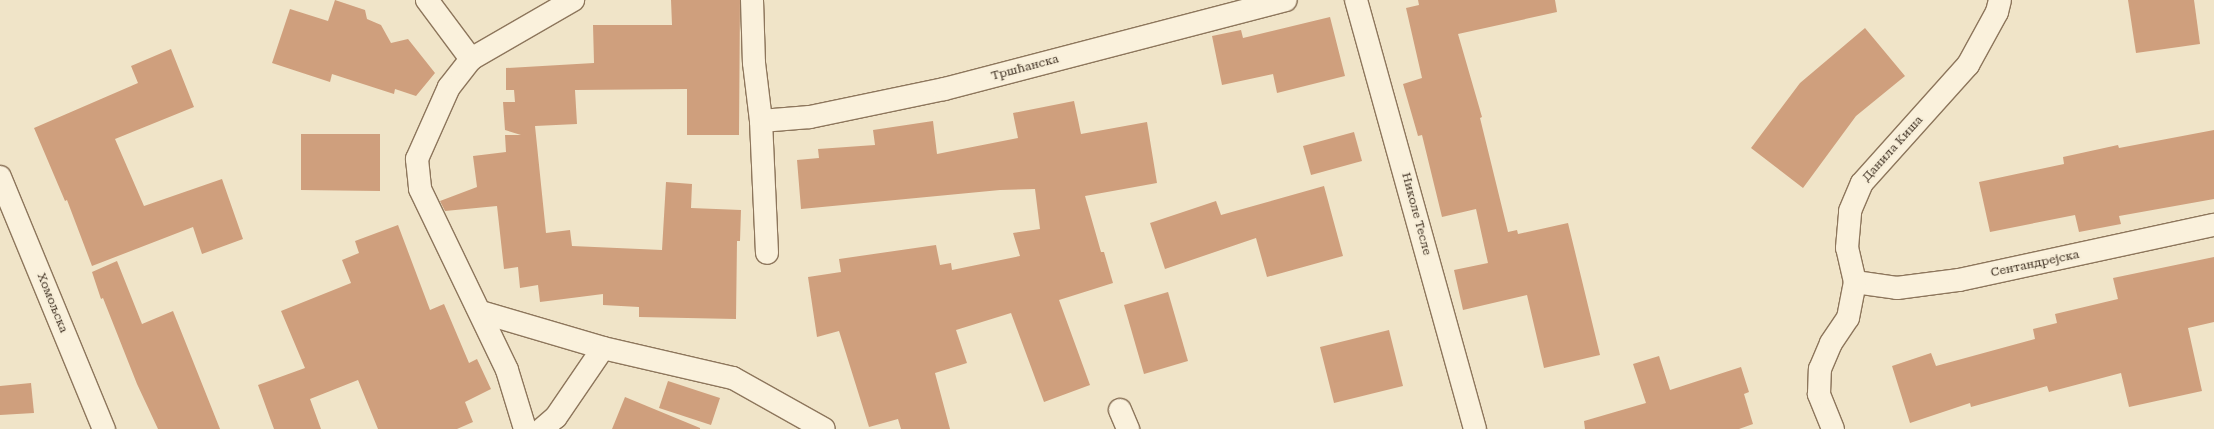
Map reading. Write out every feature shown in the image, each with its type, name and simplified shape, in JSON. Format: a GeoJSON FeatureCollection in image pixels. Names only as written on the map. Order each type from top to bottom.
{"type":"FeatureCollection","features":[{"type":"Feature","properties":{"kind":"street"},"geometry":{"type":"LineString","coordinates":[[427,0],[471,59]]}},
{"type":"Feature","properties":{"kind":"street"},"geometry":{"type":"LineString","coordinates":[[525,429],[507,370],[481,312],[420,189],[417,159],[449,87],[471,59],[573,0]]}},
{"type":"Feature","properties":{"kind":"street"},"geometry":{"type":"LineString","coordinates":[[752,0],[754,63],[761,121],[767,253]]}},
{"type":"Feature","properties":{"kind":"street","name":"Тршћанска"},"geometry":{"type":"LineString","coordinates":[[761,121],[810,117],[944,89],[1286,0]]}},
{"type":"Feature","properties":{"kind":"street","name":"Николе Тесле"},"geometry":{"type":"LineString","coordinates":[[1356,0],[1475,429]]}},
{"type":"Feature","properties":{"kind":"street","name":"Данила Киша"},"geometry":{"type":"LineString","coordinates":[[1833,429],[1819,394],[1820,369],[1831,343],[1848,318],[1855,282],[1847,248],[1850,211],[1862,183],[1968,65],[1997,12],[2000,0]]}},
{"type":"Feature","properties":{"kind":"street","name":"Хомољска"},"geometry":{"type":"LineString","coordinates":[[0,177],[104,429]]}},
{"type":"Feature","properties":{"kind":"street","name":"Сентандрејска"},"geometry":{"type":"LineString","coordinates":[[1855,282],[1897,288],[1959,280],[2214,225]]}},
{"type":"Feature","properties":{"kind":"street"},"geometry":{"type":"LineString","coordinates":[[481,312],[603,348],[733,378],[824,429]]}},
{"type":"Feature","properties":{"kind":"street"},"geometry":{"type":"LineString","coordinates":[[542,429],[556,417],[603,348]]}},
{"type":"Feature","properties":{"kind":"building"},"geometry":{"type":"Polygon","coordinates":[[[335,0],[365,10],[367,19],[381,25],[391,43],[408,39],[435,73],[416,96],[395,89],[394,94],[332,74],[330,82],[272,63],[290,9],[328,21],[335,0]]]}},
{"type":"Feature","properties":{"kind":"building"},"geometry":{"type":"Polygon","coordinates":[[[671,0],[740,0],[739,135],[687,135],[687,89],[575,90],[577,124],[535,126],[546,233],[570,230],[572,246],[662,250],[666,182],[692,184],[691,208],[741,210],[740,241],[737,241],[736,319],[639,317],[639,307],[603,305],[603,294],[540,302],[538,285],[520,288],[518,267],[504,269],[497,206],[445,211],[440,201],[477,187],[473,156],[506,152],[505,135],[521,135],[505,130],[503,102],[515,102],[514,90],[506,90],[506,68],[594,63],[593,25],[672,25],[671,0]]]}},
{"type":"Feature","properties":{"kind":"building"},"geometry":{"type":"Polygon","coordinates":[[[1418,0],[1555,0],[1557,12],[1458,34],[1482,117],[1480,118],[1508,232],[1517,230],[1518,234],[1568,223],[1600,355],[1544,368],[1527,295],[1463,310],[1454,270],[1488,263],[1476,209],[1442,217],[1422,135],[1418,136],[1403,84],[1422,78],[1406,8],[1419,5],[1418,0]]]}},
{"type":"Feature","properties":{"kind":"building"},"geometry":{"type":"Polygon","coordinates":[[[2128,0],[2194,0],[2200,44],[2136,53],[2128,0]]]}},
{"type":"Feature","properties":{"kind":"building"},"geometry":{"type":"Polygon","coordinates":[[[1330,17],[1345,76],[1277,93],[1273,74],[1222,85],[1212,36],[1241,30],[1243,38],[1330,17]]]}},
{"type":"Feature","properties":{"kind":"building"},"geometry":{"type":"Polygon","coordinates":[[[1865,28],[1905,76],[1856,116],[1803,188],[1751,148],[1800,83],[1865,28]]]}},
{"type":"Feature","properties":{"kind":"building"},"geometry":{"type":"Polygon","coordinates":[[[171,49],[194,107],[115,139],[144,206],[222,179],[243,239],[202,254],[193,227],[92,266],[67,200],[65,201],[34,128],[138,83],[131,66],[171,49]]]}},
{"type":"Feature","properties":{"kind":"building"},"geometry":{"type":"Polygon","coordinates":[[[1074,101],[1081,134],[1147,122],[1157,183],[1085,196],[1101,252],[1104,252],[1113,283],[1059,300],[1090,385],[1044,402],[1011,313],[956,330],[967,363],[935,373],[950,429],[901,429],[898,419],[869,427],[839,331],[817,337],[808,277],[841,272],[839,259],[936,245],[940,265],[951,263],[952,270],[1020,256],[1013,233],[1040,229],[1035,189],[1000,190],[801,209],[797,160],[819,158],[818,149],[875,145],[873,130],[933,121],[937,154],[1018,138],[1013,113],[1074,101]]]}},
{"type":"Feature","properties":{"kind":"building"},"geometry":{"type":"Polygon","coordinates":[[[2214,130],[2214,199],[2119,216],[2121,224],[2079,232],[2075,215],[1990,232],[1979,182],[2064,164],[2063,157],[2118,145],[2119,148],[2214,130]]]}},
{"type":"Feature","properties":{"kind":"building"},"geometry":{"type":"Polygon","coordinates":[[[1354,132],[1362,161],[1311,175],[1303,146],[1354,132]]]}},
{"type":"Feature","properties":{"kind":"building"},"geometry":{"type":"Polygon","coordinates":[[[301,134],[380,134],[380,191],[301,190],[301,134]]]}},
{"type":"Feature","properties":{"kind":"building"},"geometry":{"type":"Polygon","coordinates":[[[1324,186],[1343,256],[1267,277],[1256,238],[1165,269],[1150,223],[1216,201],[1221,215],[1324,186]]]}},
{"type":"Feature","properties":{"kind":"building"},"geometry":{"type":"Polygon","coordinates":[[[398,225],[430,310],[444,304],[469,363],[477,359],[491,389],[465,402],[473,422],[457,429],[378,429],[358,380],[310,399],[321,429],[274,429],[258,385],[305,368],[281,311],[351,283],[342,260],[359,253],[355,241],[398,225]]]}},
{"type":"Feature","properties":{"kind":"building"},"geometry":{"type":"Polygon","coordinates":[[[2214,257],[2214,322],[2188,328],[2202,391],[2129,407],[2121,373],[2049,392],[2047,386],[1971,407],[1970,403],[1910,423],[1892,366],[1931,353],[1936,366],[2035,339],[2033,329],[2057,323],[2055,314],[2118,299],[2113,278],[2214,257]]]}},
{"type":"Feature","properties":{"kind":"building"},"geometry":{"type":"Polygon","coordinates":[[[117,261],[142,324],[173,311],[220,429],[158,429],[137,384],[103,298],[101,299],[92,272],[117,261]]]}},
{"type":"Feature","properties":{"kind":"building"},"geometry":{"type":"Polygon","coordinates":[[[1168,292],[1188,361],[1144,374],[1124,305],[1168,292]]]}},
{"type":"Feature","properties":{"kind":"building"},"geometry":{"type":"Polygon","coordinates":[[[1389,330],[1403,386],[1334,403],[1320,347],[1389,330]]]}},
{"type":"Feature","properties":{"kind":"building"},"geometry":{"type":"Polygon","coordinates":[[[1659,356],[1670,390],[1741,367],[1749,392],[1744,394],[1753,424],[1739,429],[1585,429],[1584,421],[1646,403],[1633,364],[1659,356]]]}},
{"type":"Feature","properties":{"kind":"building"},"geometry":{"type":"Polygon","coordinates":[[[668,381],[720,398],[711,425],[659,408],[668,381]]]}},
{"type":"Feature","properties":{"kind":"building"},"geometry":{"type":"Polygon","coordinates":[[[31,383],[34,413],[0,415],[0,386],[31,383]]]}},
{"type":"Feature","properties":{"kind":"building"},"geometry":{"type":"Polygon","coordinates":[[[625,397],[700,428],[700,429],[612,429],[625,397]]]}}]}
